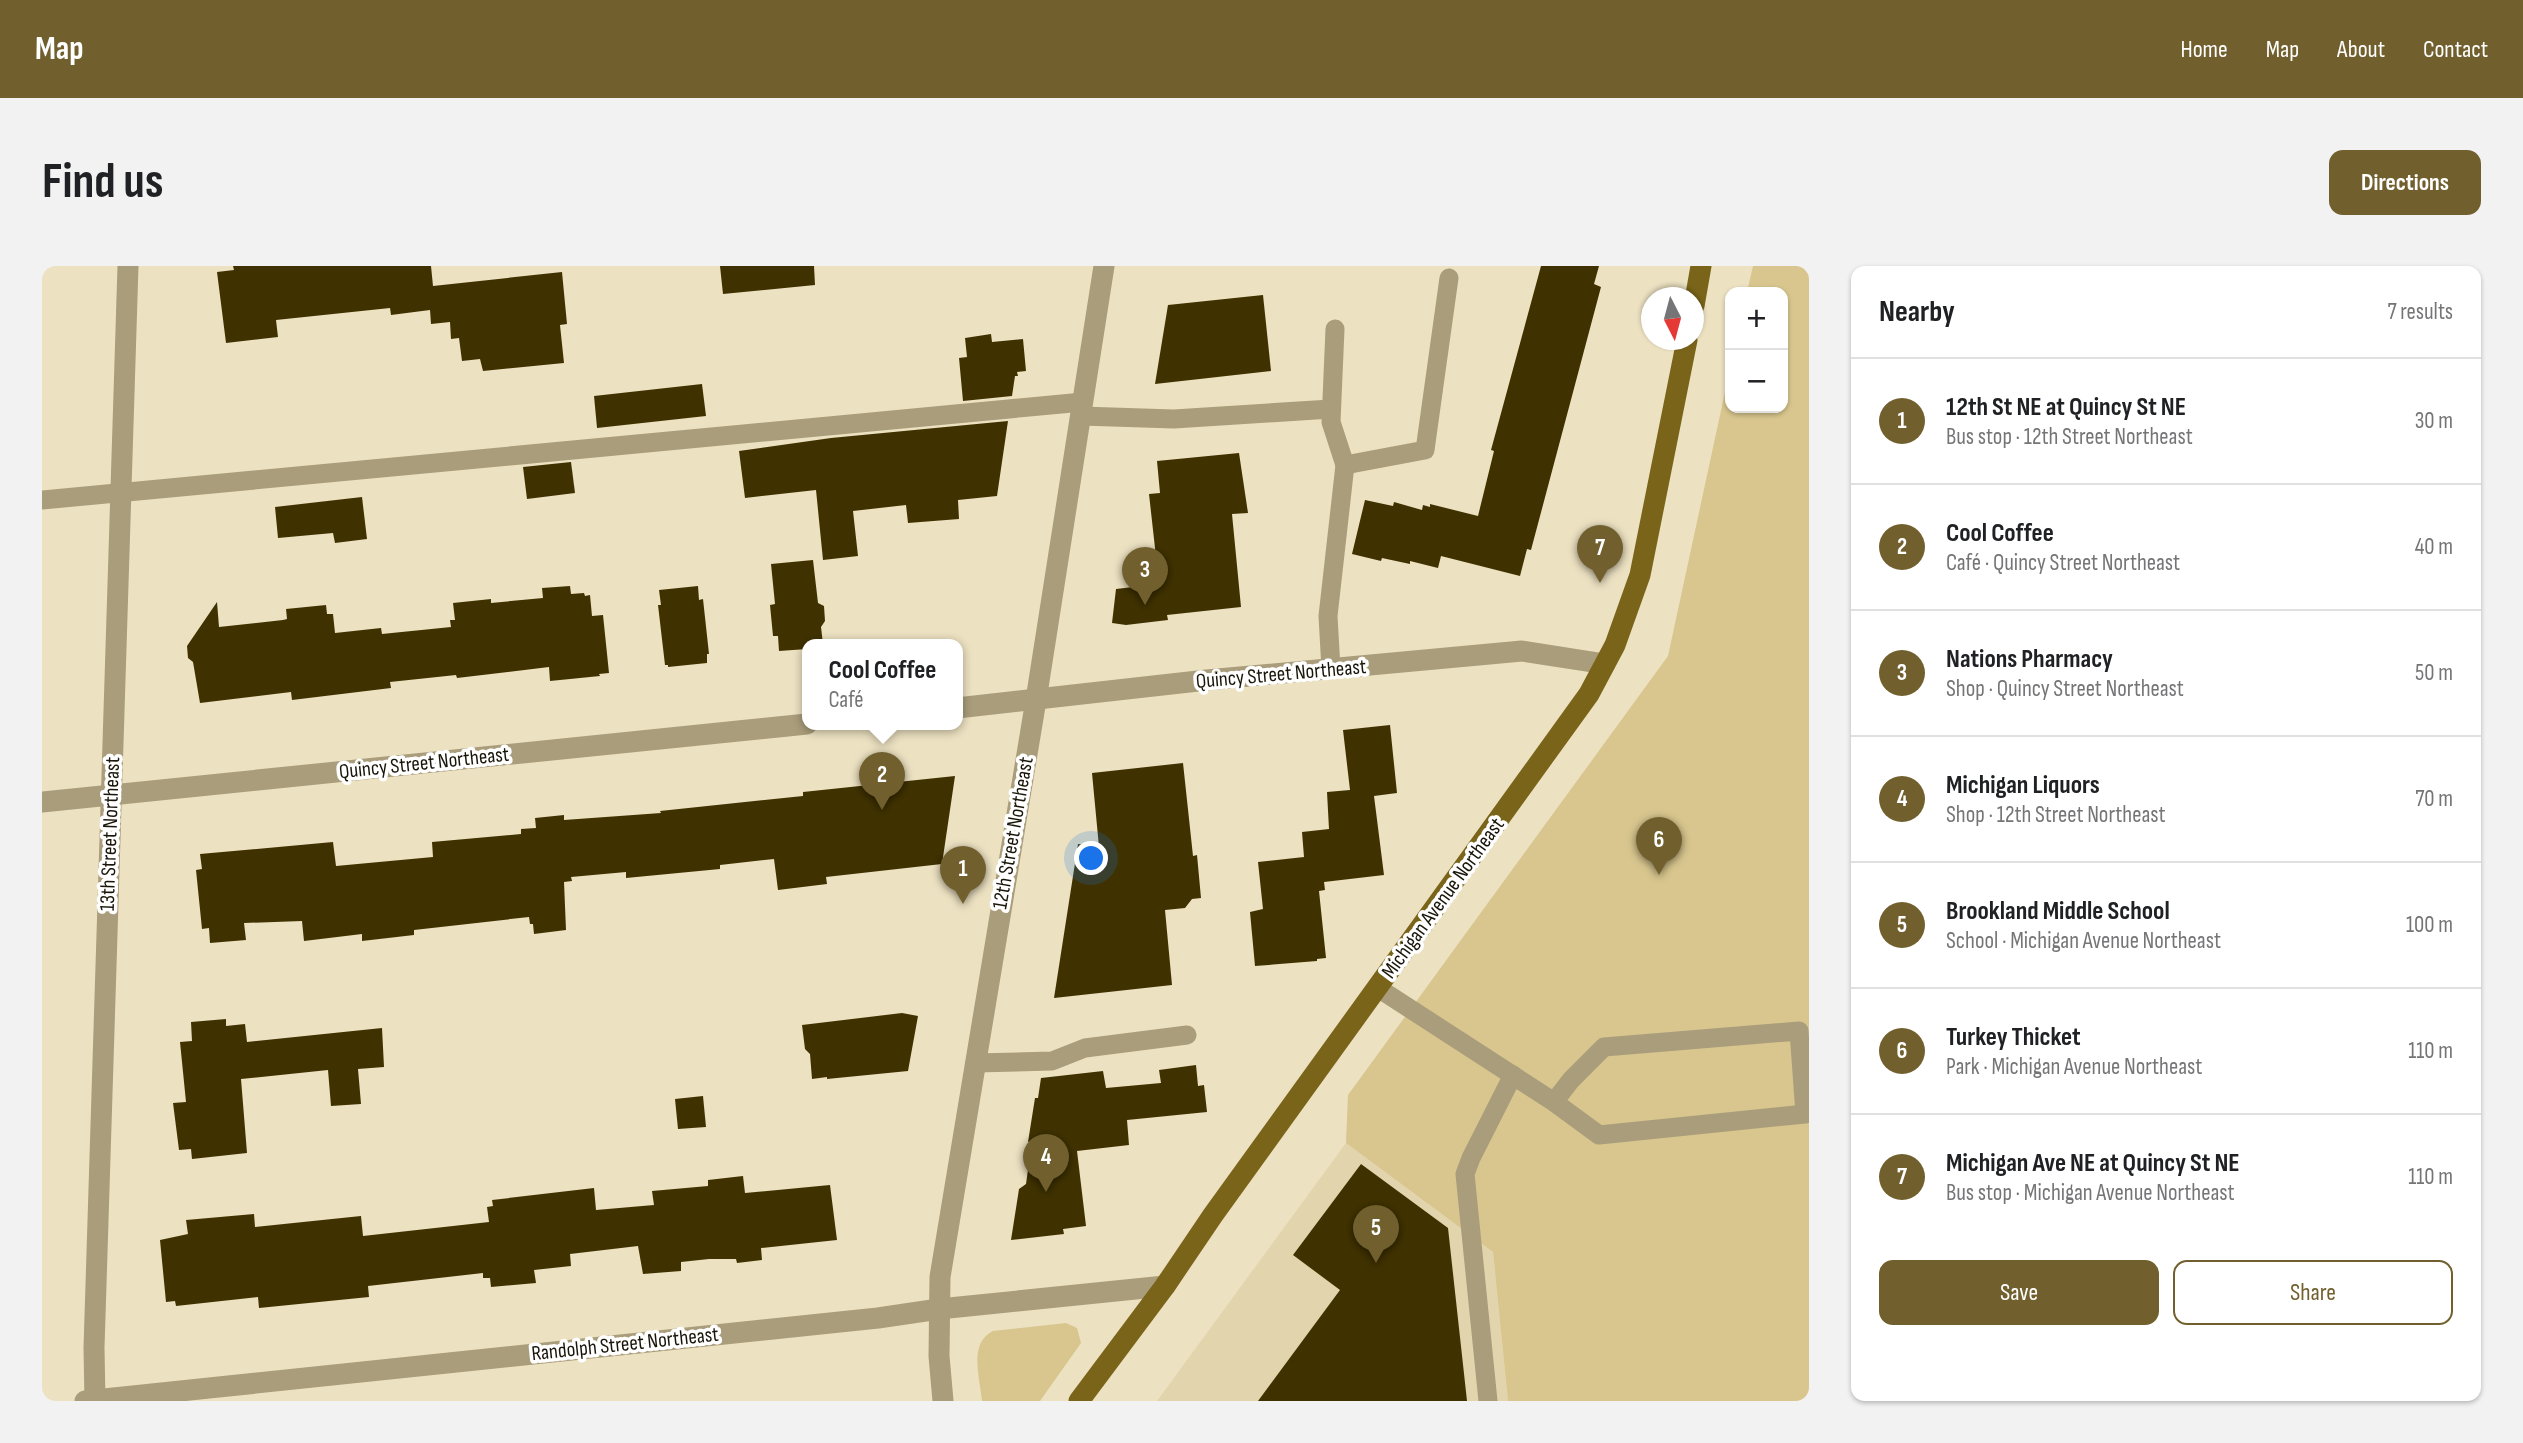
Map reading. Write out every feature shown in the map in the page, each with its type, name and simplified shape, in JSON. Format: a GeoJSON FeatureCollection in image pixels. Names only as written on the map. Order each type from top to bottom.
{"type":"FeatureCollection","features":[{"type":"Feature","properties":{"kind":"main road"},"geometry":{"type":"LineString","coordinates":[[1697,287],[1701,266]]}},
{"type":"Feature","properties":{"kind":"main road","name":"Michigan Avenue Northeast"},"geometry":{"type":"LineString","coordinates":[[1079,1401],[1165,1286],[1213,1215],[1579,710],[1622,628],[1640,575],[1685,350]]}},
{"type":"Feature","properties":{"kind":"street","name":"13th Street Northeast"},"geometry":{"type":"LineString","coordinates":[[92,1401],[128,266]]}},
{"type":"Feature","properties":{"kind":"street","name":"12th Street Northeast"},"geometry":{"type":"LineString","coordinates":[[943,1401],[939,1356],[940,1277],[1036,700],[1104,266]]}},
{"type":"Feature","properties":{"kind":"street","name":"Quincy Street Northeast"},"geometry":{"type":"LineString","coordinates":[[963,707],[1207,680],[1522,651],[1605,664]]}},
{"type":"Feature","properties":{"kind":"street","name":"Quincy Street Northeast"},"geometry":{"type":"LineString","coordinates":[[42,802],[802,725]]}},
{"type":"Feature","properties":{"kind":"street","name":"Randolph Street Northeast"},"geometry":{"type":"LineString","coordinates":[[92,1401],[1165,1286]]}},
{"type":"Feature","properties":{"kind":"lane"},"geometry":{"type":"LineString","coordinates":[[1345,465],[1425,450],[1449,278]]}},
{"type":"Feature","properties":{"kind":"lane"},"geometry":{"type":"LineString","coordinates":[[1331,668],[1328,616],[1345,465],[1331,422],[1335,329]]}},
{"type":"Feature","properties":{"kind":"lane"},"geometry":{"type":"LineString","coordinates":[[42,500],[1082,409],[1174,419],[1331,409]]}},
{"type":"Feature","properties":{"kind":"lane"},"geometry":{"type":"LineString","coordinates":[[1378,988],[1554,1102],[1599,1135],[1805,1114],[1799,1031],[1604,1047],[1571,1080],[1554,1102]]}},
{"type":"Feature","properties":{"kind":"lane"},"geometry":{"type":"LineString","coordinates":[[975,1063],[1052,1061],[1085,1048],[1187,1035]]}},
{"type":"Feature","properties":{"kind":"lane"},"geometry":{"type":"LineString","coordinates":[[1488,1401],[1465,1174],[1513,1075]]}},
{"type":"Feature","properties":{"kind":"shaded area"},"geometry":{"type":"Polygon","coordinates":[[[1753,266],[1809,266],[1809,1401],[1508,1401],[1493,1252],[1346,1143],[1348,1095],[1668,656],[1725,392],[1725,413],[1788,413],[1788,287],[1748,287],[1753,266]]]}},
{"type":"Feature","properties":{"kind":"shaded area"},"geometry":{"type":"Polygon","coordinates":[[[1346,1143],[1493,1252],[1508,1401],[1157,1401],[1346,1143]]]}},
{"type":"Feature","properties":{"kind":"shaded area"},"geometry":{"type":"Polygon","coordinates":[[[1066,1323],[1077,1328],[1081,1343],[1040,1401],[982,1401],[977,1362],[980,1344],[985,1337],[993,1331],[1066,1323]]]}},
{"type":"Feature","properties":{"kind":"building"},"geometry":{"type":"Polygon","coordinates":[[[233,266],[431,266],[433,286],[562,272],[567,324],[560,325],[564,363],[483,371],[480,359],[462,361],[459,338],[451,339],[450,322],[431,324],[430,310],[391,315],[390,308],[276,320],[278,337],[226,343],[217,272],[234,270],[233,266]]]}},
{"type":"Feature","properties":{"kind":"building"},"geometry":{"type":"Polygon","coordinates":[[[720,266],[814,266],[815,285],[723,294],[720,266]]]}},
{"type":"Feature","properties":{"kind":"building"},"geometry":{"type":"Polygon","coordinates":[[[1541,266],[1599,266],[1594,284],[1601,287],[1531,550],[1527,549],[1520,576],[1441,556],[1438,568],[1410,561],[1410,564],[1382,558],[1381,561],[1352,554],[1365,500],[1393,506],[1394,502],[1422,510],[1423,505],[1430,507],[1430,504],[1478,516],[1494,451],[1491,450],[1541,266]]]}},
{"type":"Feature","properties":{"kind":"building"},"geometry":{"type":"Polygon","coordinates":[[[1263,295],[1271,371],[1155,384],[1168,305],[1263,295]]]}},
{"type":"Feature","properties":{"kind":"building"},"geometry":{"type":"Polygon","coordinates":[[[991,334],[992,342],[1023,339],[1026,371],[1017,372],[1012,396],[963,401],[959,358],[967,357],[965,338],[991,334]]]}},
{"type":"Feature","properties":{"kind":"building"},"geometry":{"type":"Polygon","coordinates":[[[702,384],[706,416],[597,428],[594,396],[702,384]]]}},
{"type":"Feature","properties":{"kind":"building"},"geometry":{"type":"Polygon","coordinates":[[[1008,421],[997,496],[958,500],[959,519],[908,523],[906,505],[853,511],[858,556],[823,560],[816,490],[745,498],[739,451],[831,438],[1008,421]]]}},
{"type":"Feature","properties":{"kind":"building"},"geometry":{"type":"Polygon","coordinates":[[[1239,453],[1248,513],[1232,514],[1241,607],[1167,615],[1168,620],[1126,625],[1112,623],[1116,589],[1159,584],[1149,494],[1160,493],[1157,461],[1239,453]]]}},
{"type":"Feature","properties":{"kind":"building"},"geometry":{"type":"Polygon","coordinates":[[[571,462],[575,493],[527,499],[523,467],[571,462]]]}},
{"type":"Feature","properties":{"kind":"building"},"geometry":{"type":"Polygon","coordinates":[[[362,497],[367,539],[335,543],[333,533],[278,538],[275,507],[362,497]]]}},
{"type":"Feature","properties":{"kind":"building"},"geometry":{"type":"Polygon","coordinates":[[[813,560],[818,603],[824,606],[822,639],[802,639],[802,649],[779,651],[778,636],[773,636],[770,605],[775,604],[771,564],[813,560]]]}},
{"type":"Feature","properties":{"kind":"building"},"geometry":{"type":"Polygon","coordinates":[[[570,586],[571,594],[590,595],[592,616],[603,615],[609,673],[550,681],[549,667],[457,678],[456,675],[390,682],[391,688],[292,700],[291,692],[200,703],[193,662],[188,658],[187,646],[217,602],[219,627],[283,620],[287,619],[286,609],[326,605],[327,614],[333,614],[335,633],[381,628],[382,634],[451,627],[450,620],[455,620],[453,603],[491,599],[491,603],[543,598],[542,588],[570,586]]]}},
{"type":"Feature","properties":{"kind":"building"},"geometry":{"type":"Polygon","coordinates":[[[698,586],[699,600],[703,599],[709,654],[707,663],[668,667],[665,665],[658,605],[661,605],[659,590],[698,586]]]}},
{"type":"Feature","properties":{"kind":"building"},"geometry":{"type":"Polygon","coordinates":[[[1390,725],[1397,793],[1374,796],[1384,875],[1324,882],[1325,890],[1319,891],[1326,958],[1255,966],[1250,912],[1263,909],[1258,862],[1304,857],[1302,832],[1329,829],[1327,792],[1350,790],[1343,730],[1390,725]]]}},
{"type":"Feature","properties":{"kind":"building"},"geometry":{"type":"Polygon","coordinates":[[[1183,763],[1193,856],[1197,855],[1201,898],[1192,899],[1185,908],[1165,910],[1172,985],[1054,998],[1078,844],[1099,847],[1092,773],[1183,763]]]}},
{"type":"Feature","properties":{"kind":"building"},"geometry":{"type":"Polygon","coordinates":[[[955,776],[942,864],[826,877],[827,884],[778,890],[774,859],[720,865],[720,869],[626,878],[626,872],[571,877],[572,881],[564,882],[566,930],[534,934],[529,917],[414,930],[414,935],[362,941],[362,934],[304,941],[302,921],[244,923],[246,940],[210,943],[209,928],[202,929],[196,870],[202,869],[200,854],[333,842],[336,866],[433,857],[432,842],[521,834],[521,829],[536,828],[535,818],[564,815],[564,820],[661,813],[660,811],[803,796],[803,792],[955,776]]]}},
{"type":"Feature","properties":{"kind":"building"},"geometry":{"type":"Polygon","coordinates":[[[902,1013],[918,1016],[908,1071],[812,1079],[810,1054],[805,1049],[802,1025],[902,1013]]]}},
{"type":"Feature","properties":{"kind":"building"},"geometry":{"type":"Polygon","coordinates":[[[226,1019],[226,1026],[245,1024],[247,1042],[382,1028],[384,1067],[358,1069],[361,1104],[331,1106],[328,1070],[241,1079],[247,1153],[192,1159],[191,1149],[179,1150],[173,1103],[186,1102],[180,1042],[192,1041],[191,1022],[226,1019]]]}},
{"type":"Feature","properties":{"kind":"building"},"geometry":{"type":"Polygon","coordinates":[[[1196,1065],[1198,1086],[1204,1085],[1207,1112],[1127,1120],[1129,1145],[1077,1151],[1086,1226],[1063,1229],[1064,1234],[1011,1240],[1019,1189],[1026,1184],[1032,1141],[1028,1142],[1041,1078],[1103,1071],[1106,1088],[1161,1083],[1159,1070],[1196,1065]]]}},
{"type":"Feature","properties":{"kind":"building"},"geometry":{"type":"Polygon","coordinates":[[[703,1096],[706,1127],[678,1129],[675,1099],[703,1096]]]}},
{"type":"Feature","properties":{"kind":"building"},"geometry":{"type":"Polygon","coordinates":[[[1361,1164],[1448,1228],[1467,1401],[1258,1401],[1340,1290],[1293,1255],[1361,1164]]]}},
{"type":"Feature","properties":{"kind":"building"},"geometry":{"type":"Polygon","coordinates":[[[743,1176],[745,1193],[830,1185],[837,1240],[761,1248],[762,1260],[737,1263],[736,1259],[681,1262],[681,1271],[643,1274],[638,1246],[570,1254],[571,1266],[534,1270],[536,1283],[491,1287],[490,1278],[483,1278],[483,1273],[368,1286],[369,1297],[259,1308],[258,1297],[176,1306],[175,1301],[166,1302],[160,1240],[188,1234],[186,1220],[254,1214],[255,1227],[361,1216],[363,1236],[489,1222],[487,1207],[493,1206],[492,1200],[594,1188],[596,1210],[654,1205],[652,1191],[708,1186],[708,1180],[743,1176]]]}},
{"type":"Feature","properties":{"kind":"place","name":"Michigan Ave NE at Quincy St NE"},"geometry":{"type":"Point","coordinates":[1600,583]}},
{"type":"Feature","properties":{"kind":"place","name":"Nations Pharmacy"},"geometry":{"type":"Point","coordinates":[1145,605]}},
{"type":"Feature","properties":{"kind":"place","name":"Cool Coffee"},"geometry":{"type":"Point","coordinates":[882,810]}},
{"type":"Feature","properties":{"kind":"place","name":"Turkey Thicket"},"geometry":{"type":"Point","coordinates":[1659,875]}},
{"type":"Feature","properties":{"kind":"place","name":"12th St NE at Quincy St NE"},"geometry":{"type":"Point","coordinates":[963,904]}},
{"type":"Feature","properties":{"kind":"place","name":"Michigan Liquors"},"geometry":{"type":"Point","coordinates":[1046,1192]}},
{"type":"Feature","properties":{"kind":"place","name":"Brookland Middle School"},"geometry":{"type":"Point","coordinates":[1376,1263]}}]}
